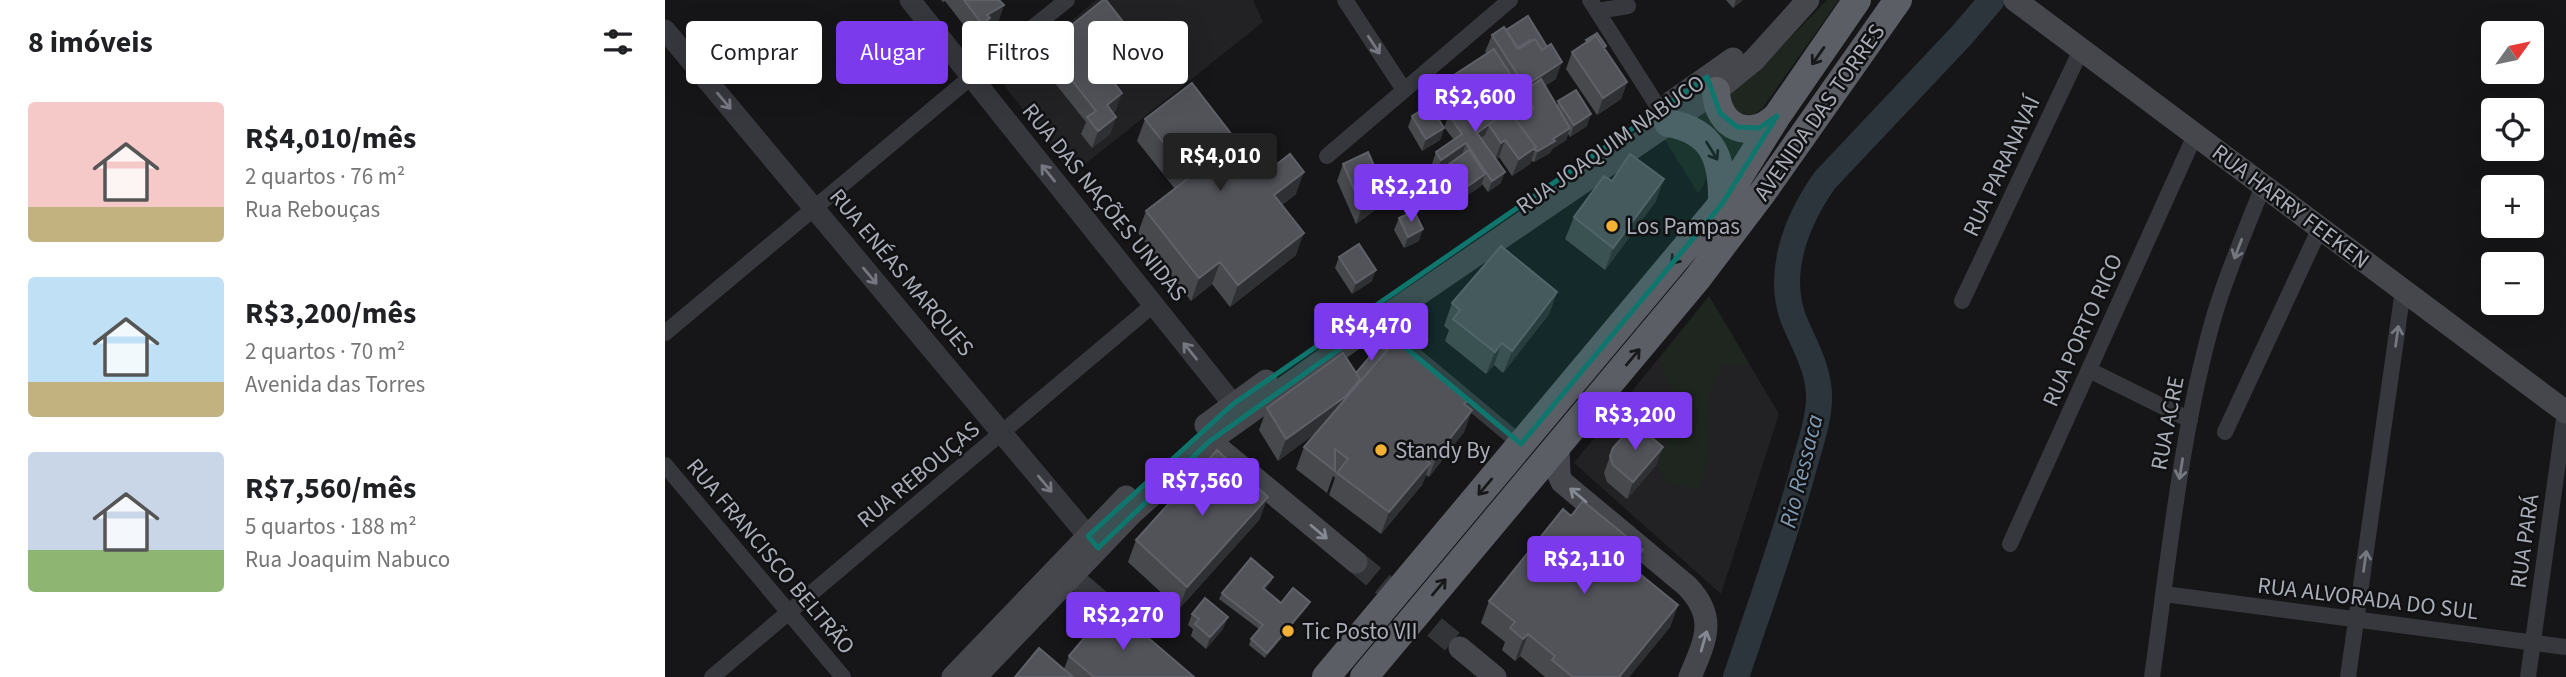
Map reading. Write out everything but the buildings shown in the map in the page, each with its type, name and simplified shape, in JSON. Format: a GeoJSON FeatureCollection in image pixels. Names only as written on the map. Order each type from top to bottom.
{"type":"FeatureCollection","features":[{"type":"Feature","properties":{"kind":"highway","name":"AVENIDA DAS TORRES"},"geometry":{"type":"LineString","coordinates":[[1326,677],[1722,204],[1777,116],[1857,0]]}},
{"type":"Feature","properties":{"kind":"highway","name":"AVENIDA DAS TORRES"},"geometry":{"type":"LineString","coordinates":[[1364,677],[1558,447],[1729,237],[1898,0]]}},
{"type":"Feature","properties":{"kind":"highway"},"geometry":{"type":"LineString","coordinates":[[1711,84],[1720,113],[1737,127],[1748,130],[1759,128],[1777,116]]}},
{"type":"Feature","properties":{"kind":"highway"},"geometry":{"type":"LineString","coordinates":[[1664,116],[1693,131],[1713,149],[1722,174],[1722,204]]}},
{"type":"Feature","properties":{"kind":"main road","name":"RUA JOAQUIM NABUCO"},"geometry":{"type":"LineString","coordinates":[[975,677],[1072,576],[1093,542],[1152,472],[1664,116],[1711,84],[1754,60],[1808,0]]}},
{"type":"Feature","properties":{"kind":"main road","name":"RUA HARRY FEEKEN"},"geometry":{"type":"LineString","coordinates":[[2015,0],[2565,412]]}},
{"type":"Feature","properties":{"kind":"main road","name":"RUA JOAQUIM NABUCO"},"geometry":{"type":"LineString","coordinates":[[953,677],[1093,542],[1210,441],[1238,410],[1376,323],[1664,116]]}},
{"type":"Feature","properties":{"kind":"main road"},"geometry":{"type":"LineString","coordinates":[[1210,441],[1356,562]]}},
{"type":"Feature","properties":{"kind":"main road"},"geometry":{"type":"LineString","coordinates":[[1558,447],[1559,475],[1562,482],[1687,586],[1702,603],[1707,630],[1690,677]]}},
{"type":"Feature","properties":{"kind":"main road"},"geometry":{"type":"LineString","coordinates":[[1460,648],[1495,677]]}},
{"type":"Feature","properties":{"kind":"street","name":"RUA DAS NAÇÕES UNIDAS"},"geometry":{"type":"LineString","coordinates":[[910,0],[962,66]]}},
{"type":"Feature","properties":{"kind":"street"},"geometry":{"type":"LineString","coordinates":[[1041,21],[1067,0]]}},
{"type":"Feature","properties":{"kind":"street"},"geometry":{"type":"LineString","coordinates":[[1345,0],[1404,90]]}},
{"type":"Feature","properties":{"kind":"street"},"geometry":{"type":"LineString","coordinates":[[1327,156],[1510,0]]}},
{"type":"Feature","properties":{"kind":"street"},"geometry":{"type":"LineString","coordinates":[[1593,6],[1628,6]]}},
{"type":"Feature","properties":{"kind":"street"},"geometry":{"type":"LineString","coordinates":[[1593,6],[1664,116]]}},
{"type":"Feature","properties":{"kind":"street","name":"RUA ENÉAS MARQUES"},"geometry":{"type":"LineString","coordinates":[[665,30],[1093,542]]}},
{"type":"Feature","properties":{"kind":"street","name":"RUA PARANAVAÍ"},"geometry":{"type":"LineString","coordinates":[[1962,301],[2081,50]]}},
{"type":"Feature","properties":{"kind":"street"},"geometry":{"type":"LineString","coordinates":[[665,333],[963,84]]}},
{"type":"Feature","properties":{"kind":"street","name":"RUA DAS NAÇÕES UNIDAS"},"geometry":{"type":"LineString","coordinates":[[977,84],[1238,410]]}},
{"type":"Feature","properties":{"kind":"street","name":"RUA PORTO RICO"},"geometry":{"type":"LineString","coordinates":[[2010,544],[2195,135]]}},
{"type":"Feature","properties":{"kind":"street","name":"RUA ACRE"},"geometry":{"type":"LineString","coordinates":[[2152,677],[2190,420],[2204,353],[2220,298],[2263,186]]}},
{"type":"Feature","properties":{"kind":"street"},"geometry":{"type":"LineString","coordinates":[[2225,432],[2320,228]]}},
{"type":"Feature","properties":{"kind":"street"},"geometry":{"type":"LineString","coordinates":[[2349,677],[2403,290]]}},
{"type":"Feature","properties":{"kind":"street","name":"RUA REBOUÇAS"},"geometry":{"type":"LineString","coordinates":[[712,677],[1153,305]]}},
{"type":"Feature","properties":{"kind":"street"},"geometry":{"type":"LineString","coordinates":[[1376,323],[1521,444]]}},
{"type":"Feature","properties":{"kind":"street"},"geometry":{"type":"LineString","coordinates":[[2089,370],[2190,420]]}},
{"type":"Feature","properties":{"kind":"street","name":"RUA PARÁ"},"geometry":{"type":"LineString","coordinates":[[2528,677],[2565,412]]}},
{"type":"Feature","properties":{"kind":"street","name":"RUA FRANCISCO BELTRÃO"},"geometry":{"type":"LineString","coordinates":[[665,465],[843,677]]}},
{"type":"Feature","properties":{"kind":"street"},"geometry":{"type":"LineString","coordinates":[[1072,576],[1150,642]]}},
{"type":"Feature","properties":{"kind":"street","name":"RUA ALVORADA DO SUL"},"geometry":{"type":"LineString","coordinates":[[2164,594],[2566,647]]}},
{"type":"Feature","properties":{"kind":"highlighted area"},"geometry":{"type":"Polygon","coordinates":[[[1707,77],[1720,113],[1737,127],[1759,128],[1777,116],[1722,204],[1521,444],[1376,323],[1210,441],[1098,548],[1088,536],[1233,404],[1707,77]]]}},
{"type":"Feature","properties":{"kind":"shaded area"},"geometry":{"type":"Polygon","coordinates":[[[1096,0],[1253,0],[1263,22],[1188,82],[1188,21],[1088,21],[1088,84],[1185,84],[1074,173],[1005,87],[1005,84],[1074,84],[1074,21],[1071,21],[1096,0]]]}},
{"type":"Feature","properties":{"kind":"shaded area"},"geometry":{"type":"Polygon","coordinates":[[[1827,0],[1839,0],[1762,109],[1750,117],[1738,114],[1729,99],[1730,94],[1827,0]]]}},
{"type":"Feature","properties":{"kind":"shaded area"},"geometry":{"type":"Polygon","coordinates":[[[1710,105],[1755,137],[1727,179],[1687,121],[1710,105]]]}},
{"type":"Feature","properties":{"kind":"shaded area"},"geometry":{"type":"Polygon","coordinates":[[[1674,135],[1699,146],[1706,176],[1698,193],[1663,137],[1674,135]]]}},
{"type":"Feature","properties":{"kind":"shaded area"},"geometry":{"type":"Polygon","coordinates":[[[1709,296],[1779,414],[1721,594],[1574,463],[1709,296]]]}},
{"type":"Feature","properties":{"kind":"shaded area"},"geometry":{"type":"Polygon","coordinates":[[[1709,296],[1750,365],[1723,366],[1715,379],[1708,404],[1707,455],[1699,491],[1665,481],[1656,462],[1670,435],[1679,399],[1667,379],[1660,358],[1709,296]]]}},
{"type":"Feature","properties":{"kind":"waterway","name":"Rio Ressaca"},"geometry":{"type":"LineString","coordinates":[[1736,677],[1787,525],[1818,410],[1819,390],[1815,371],[1796,325],[1787,287],[1791,250],[1797,231],[1825,180],[1992,0]]}},
{"type":"Feature","properties":{"kind":"tunnel"},"geometry":{"type":"LineString","coordinates":[[1356,562],[1460,648]]}},
{"type":"Feature","properties":{"kind":"place","name":"Los Pampas"},"geometry":{"type":"Point","coordinates":[1612,226]}},
{"type":"Feature","properties":{"kind":"place","name":"Standy By"},"geometry":{"type":"Point","coordinates":[1381,450]}},
{"type":"Feature","properties":{"kind":"place","name":"Tic Posto VII"},"geometry":{"type":"Point","coordinates":[1288,631]}}]}
